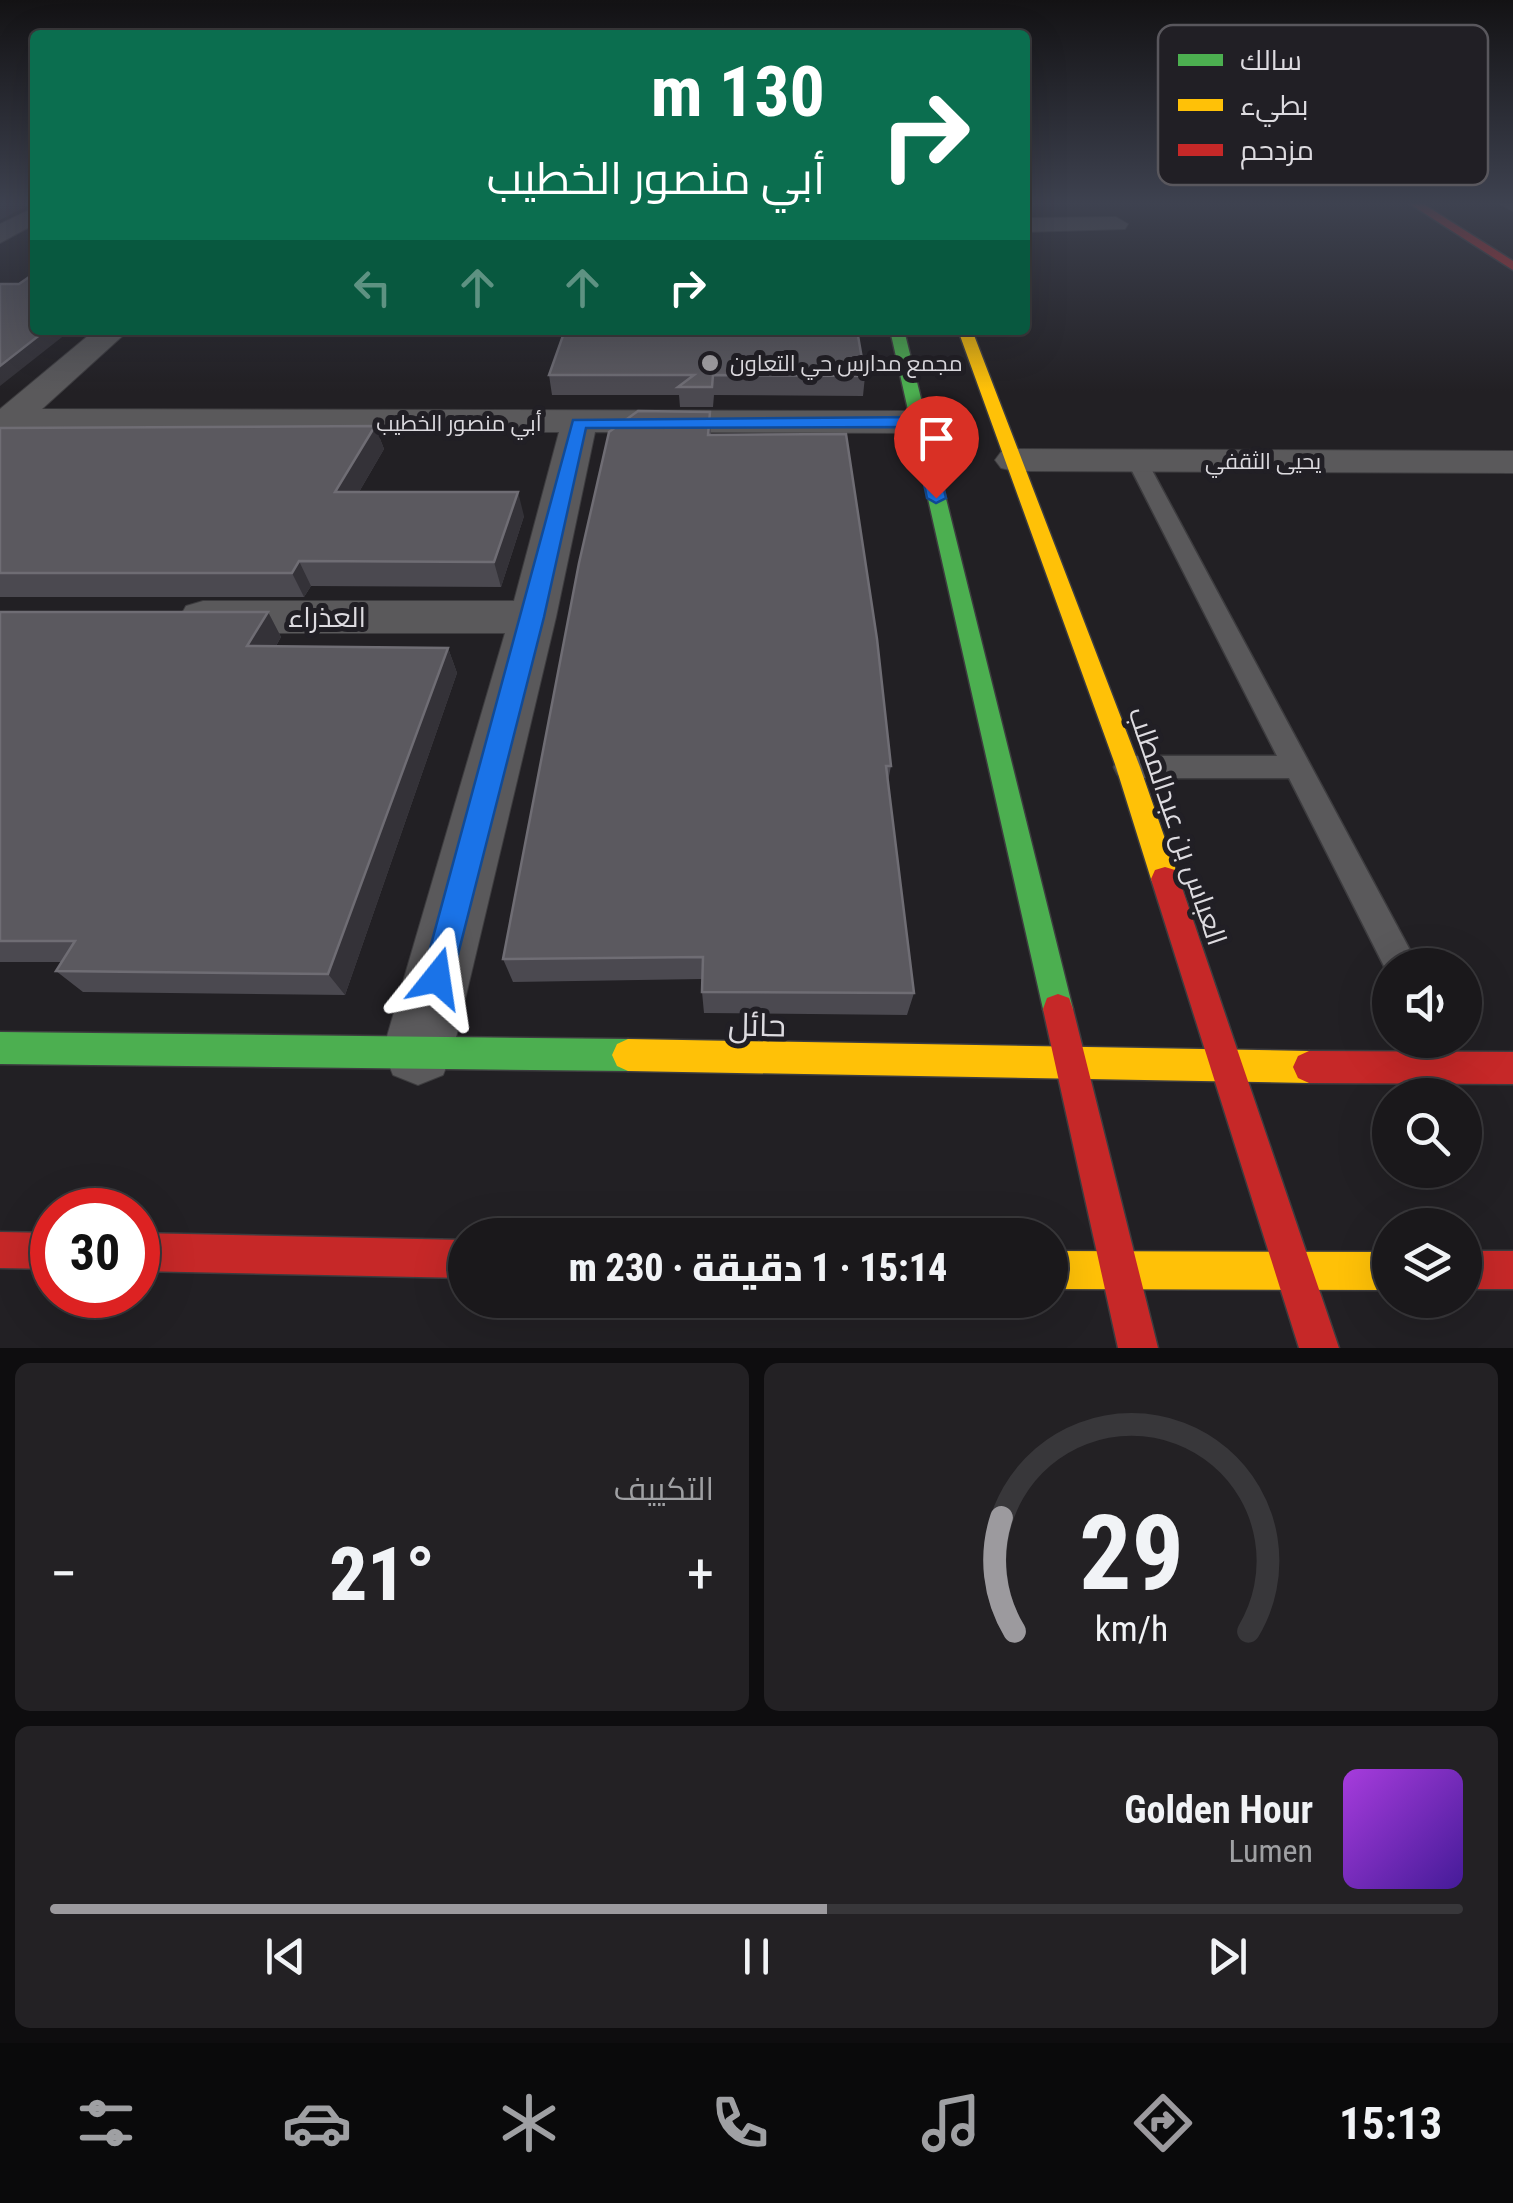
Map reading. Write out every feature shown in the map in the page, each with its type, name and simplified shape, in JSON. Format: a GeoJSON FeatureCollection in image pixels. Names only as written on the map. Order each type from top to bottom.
{"type":"FeatureCollection","features":[{"type":"Feature","properties":{"kind":"street"},"geometry":{"type":"LineString","coordinates":[[4,420],[108,335]]}},
{"type":"Feature","properties":{"kind":"street"},"geometry":{"type":"LineString","coordinates":[[899,335],[1138,1348]]}},
{"type":"Feature","properties":{"kind":"street","name":"العباس بن عبدالمطلب"},"geometry":{"type":"LineString","coordinates":[[967,335],[1128,767],[1319,1348]]}},
{"type":"Feature","properties":{"kind":"street","name":"أبي منصور الخطيب"},"geometry":{"type":"LineString","coordinates":[[4,420],[919,422]]}},
{"type":"Feature","properties":{"kind":"street"},"geometry":{"type":"LineString","coordinates":[[418,1050],[533,617],[579,424]]}},
{"type":"Feature","properties":{"kind":"street","name":"يحيى الثقفي"},"geometry":{"type":"LineString","coordinates":[[1014,460],[1513,462]]}},
{"type":"Feature","properties":{"kind":"street","name":"العذراء"},"geometry":{"type":"LineString","coordinates":[[158,617],[533,617]]}},
{"type":"Feature","properties":{"kind":"street","name":"حائل"},"geometry":{"type":"LineString","coordinates":[[0,1048],[418,1050],[1070,1065],[1228,1065],[1372,1058]]}},
{"type":"Feature","properties":{"kind":"street","name":"حائل"},"geometry":{"type":"LineString","coordinates":[[1467,1058],[1513,1068]]}},
{"type":"Feature","properties":{"kind":"street"},"geometry":{"type":"LineString","coordinates":[[0,1250],[30,1251]]}},
{"type":"Feature","properties":{"kind":"street"},"geometry":{"type":"LineString","coordinates":[[160,1252],[448,1258]]}},
{"type":"Feature","properties":{"kind":"street"},"geometry":{"type":"LineString","coordinates":[[1068,1270],[1372,1271]]}},
{"type":"Feature","properties":{"kind":"street"},"geometry":{"type":"LineString","coordinates":[[1482,1270],[1513,1270]]}},
{"type":"Feature","properties":{"kind":"lane"},"geometry":{"type":"LineString","coordinates":[[1137,460],[1392,948]]}},
{"type":"Feature","properties":{"kind":"lane"},"geometry":{"type":"LineString","coordinates":[[1128,767],[1297,767]]}},
{"type":"Feature","properties":{"kind":"building"},"geometry":{"type":"Polygon","coordinates":[[[30,276],[30,335],[40,335],[0,366],[0,284],[19,284],[30,276]]]}},
{"type":"Feature","properties":{"kind":"building","name":"مجمع مدارس حي التعاون"},"geometry":{"type":"Polygon","coordinates":[[[563,335],[858,335],[865,376],[713,375],[712,387],[678,387],[694,375],[549,375],[563,335]]]}},
{"type":"Feature","properties":{"kind":"building"},"geometry":{"type":"Polygon","coordinates":[[[638,411],[710,412],[708,435],[846,434],[877,639],[891,766],[886,766],[914,993],[702,992],[703,957],[503,959],[579,563],[609,432],[638,411]]]}},
{"type":"Feature","properties":{"kind":"building"},"geometry":{"type":"Polygon","coordinates":[[[375,426],[335,492],[518,492],[494,562],[299,561],[292,573],[0,573],[0,428],[375,426]]]}},
{"type":"Feature","properties":{"kind":"building"},"geometry":{"type":"Polygon","coordinates":[[[0,612],[268,612],[247,646],[448,648],[328,974],[56,971],[75,941],[0,941],[0,612]]]}},
{"type":"Feature","properties":{"kind":"traffic: fast"},"geometry":{"type":"LineString","coordinates":[[898,335],[1058,1009]]}},
{"type":"Feature","properties":{"kind":"traffic: fast"},"geometry":{"type":"LineString","coordinates":[[0,1048],[628,1055]]}},
{"type":"Feature","properties":{"kind":"traffic: slow"},"geometry":{"type":"LineString","coordinates":[[967,335],[1128,767],[1165,879]]}},
{"type":"Feature","properties":{"kind":"traffic: slow"},"geometry":{"type":"LineString","coordinates":[[628,1055],[1309,1067]]}},
{"type":"Feature","properties":{"kind":"traffic: slow"},"geometry":{"type":"LineString","coordinates":[[1068,1270],[1372,1271]]}},
{"type":"Feature","properties":{"kind":"traffic: jam"},"geometry":{"type":"LineString","coordinates":[[1165,879],[1319,1348]]}},
{"type":"Feature","properties":{"kind":"traffic: jam"},"geometry":{"type":"LineString","coordinates":[[1058,1009],[1138,1348]]}},
{"type":"Feature","properties":{"kind":"traffic: jam"},"geometry":{"type":"LineString","coordinates":[[1309,1067],[1513,1068]]}},
{"type":"Feature","properties":{"kind":"traffic: jam"},"geometry":{"type":"LineString","coordinates":[[0,1250],[30,1251]]}},
{"type":"Feature","properties":{"kind":"traffic: jam"},"geometry":{"type":"LineString","coordinates":[[160,1252],[448,1259]]}},
{"type":"Feature","properties":{"kind":"traffic: jam"},"geometry":{"type":"LineString","coordinates":[[1482,1270],[1513,1270]]}},
{"type":"Feature","properties":{"kind":"place","name":"مجمع مدارس حي التعاون"},"geometry":{"type":"Point","coordinates":[710,363]}},
{"type":"Feature","properties":{"kind":"route"},"geometry":{"type":"LineString","coordinates":[[437,978],[533,617],[579,424],[919,422],[936,498]]}}]}
